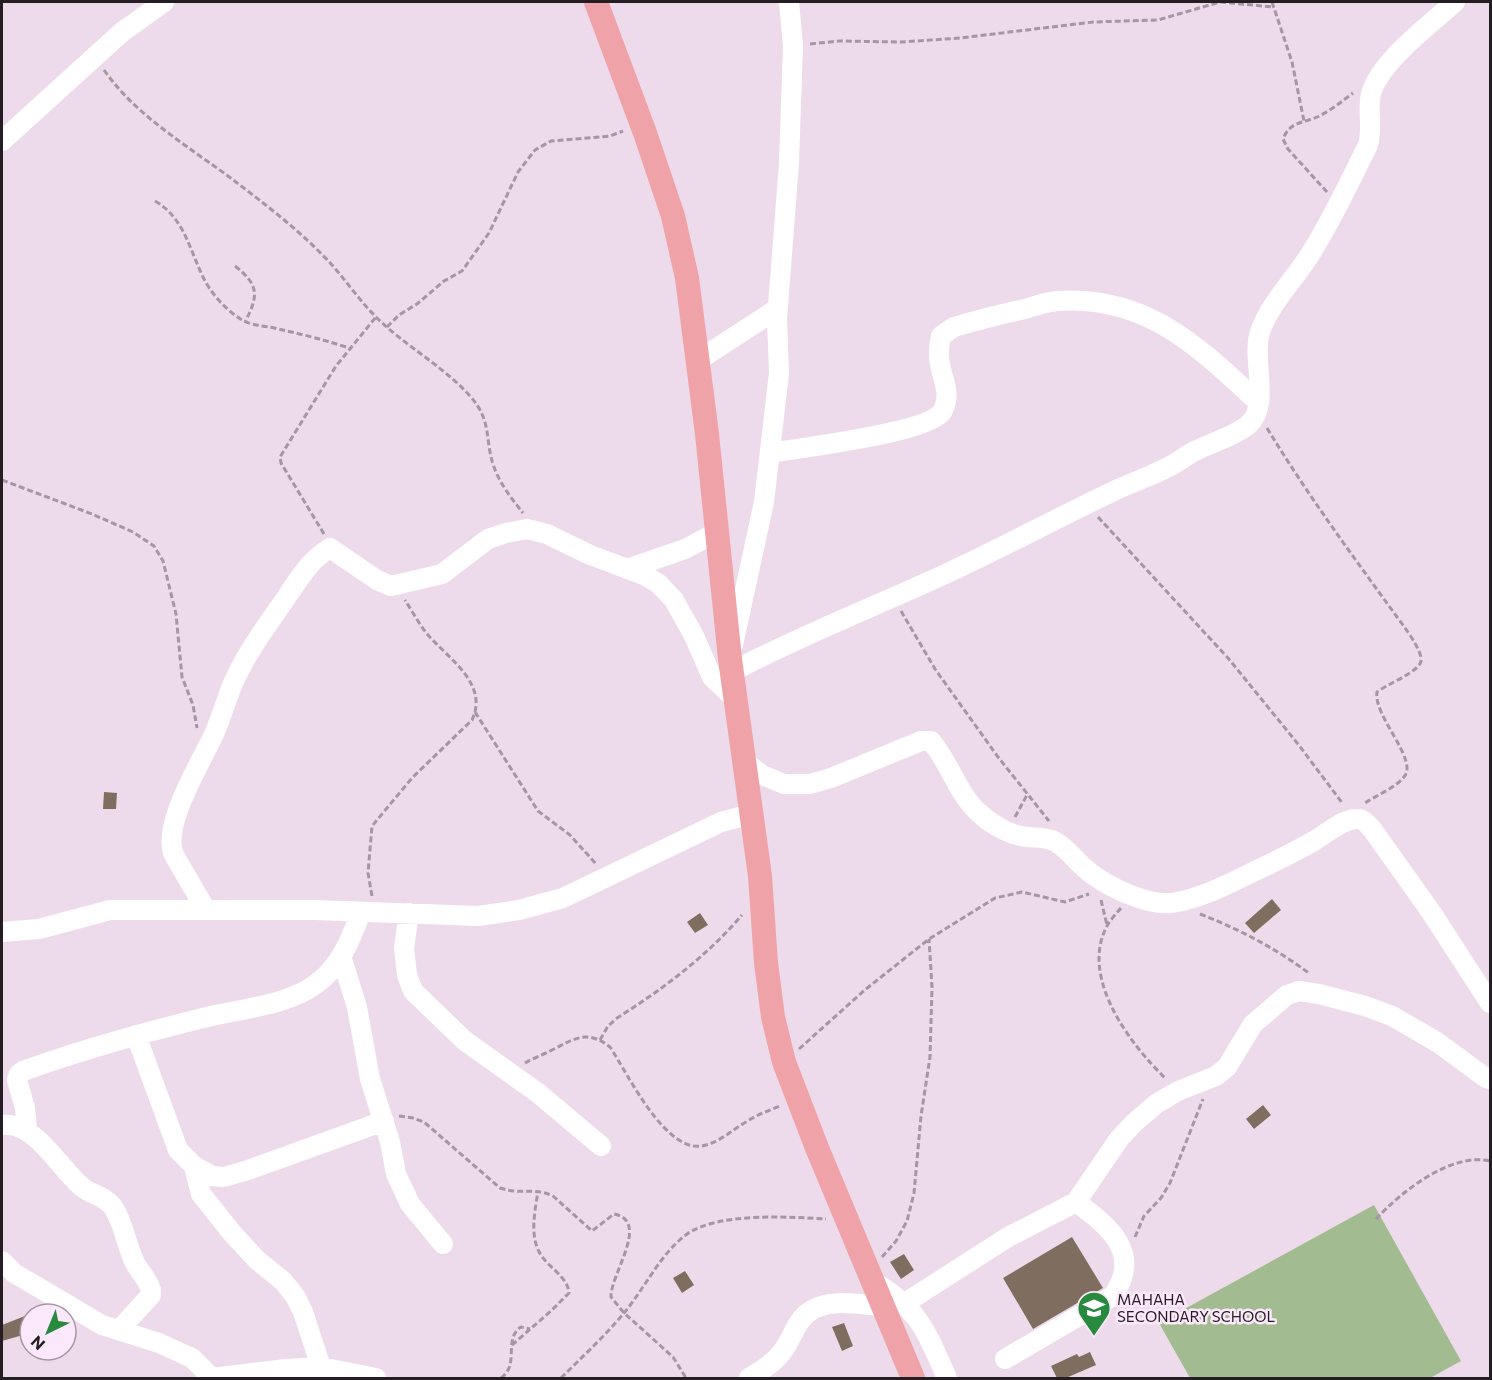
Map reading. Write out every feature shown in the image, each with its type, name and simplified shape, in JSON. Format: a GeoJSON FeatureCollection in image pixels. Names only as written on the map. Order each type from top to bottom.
{"type":"FeatureCollection","features":[{"type":"Feature","properties":{"kind":"main road"},"geometry":{"type":"LineString","coordinates":[[596,2],[642,123],[673,216],[687,278],[731,666],[761,893],[772,1017],[784,1062],[846,1221],[870,1276],[894,1304],[914,1378]]}},
{"type":"Feature","properties":{"kind":"street"},"geometry":{"type":"LineString","coordinates":[[2,141],[122,32],[164,2]]}},
{"type":"Feature","properties":{"kind":"street"},"geometry":{"type":"LineString","coordinates":[[731,666],[764,502],[779,373],[777,309],[789,163],[793,46],[789,2]]}},
{"type":"Feature","properties":{"kind":"street"},"geometry":{"type":"LineString","coordinates":[[731,666],[798,639],[1012,543],[1250,424],[1257,407],[1260,389],[1256,351],[1260,332],[1267,316],[1311,254],[1340,203],[1368,145],[1371,92],[1383,69],[1455,2]]}},
{"type":"Feature","properties":{"kind":"street"},"geometry":{"type":"LineString","coordinates":[[770,453],[858,440],[932,419],[941,414],[947,392],[940,364],[941,336],[954,327],[1056,301],[1124,307],[1172,329],[1203,353],[1257,407]]}},
{"type":"Feature","properties":{"kind":"street"},"geometry":{"type":"LineString","coordinates":[[697,361],[777,309]]}},
{"type":"Feature","properties":{"kind":"street"},"geometry":{"type":"LineString","coordinates":[[206,910],[170,846],[171,832],[191,778],[215,732],[235,679],[247,656],[309,563],[330,548],[377,580],[392,586],[442,574],[488,539],[527,529],[547,534],[646,576],[659,584],[674,600],[694,636],[712,677],[735,699]]}},
{"type":"Feature","properties":{"kind":"street"},"geometry":{"type":"LineString","coordinates":[[627,569],[685,549],[717,532]]}},
{"type":"Feature","properties":{"kind":"street"},"geometry":{"type":"LineString","coordinates":[[744,761],[762,775],[784,784],[810,783],[831,778],[926,740],[933,744],[955,782],[979,813],[1008,832],[1054,841],[1068,850],[1086,870],[1106,884],[1136,897],[1169,903],[1219,889],[1287,856],[1350,819],[1361,819],[1372,830],[1491,1003]]}},
{"type":"Feature","properties":{"kind":"street"},"geometry":{"type":"LineString","coordinates":[[2,932],[39,929],[110,910],[315,910],[478,916],[519,910],[563,898],[721,822],[751,814]]}},
{"type":"Feature","properties":{"kind":"street"},"geometry":{"type":"LineString","coordinates":[[27,1130],[25,1108],[17,1080],[19,1074],[39,1065],[136,1035],[267,1004],[297,994],[316,985],[335,966],[368,912]]}},
{"type":"Feature","properties":{"kind":"street"},"geometry":{"type":"LineString","coordinates":[[409,913],[404,948],[407,975],[413,991],[465,1041],[538,1093],[601,1146]]}},
{"type":"Feature","properties":{"kind":"street"},"geometry":{"type":"LineString","coordinates":[[342,956],[357,1007],[370,1079],[383,1117],[396,1174],[411,1204],[443,1245]]}},
{"type":"Feature","properties":{"kind":"street"},"geometry":{"type":"LineString","coordinates":[[749,1378],[776,1359],[801,1320],[812,1310],[840,1303],[894,1304],[1008,1237],[1076,1202],[1119,1139],[1156,1104],[1178,1091],[1211,1078],[1227,1067],[1254,1024],[1287,995],[1299,991],[1347,1001],[1392,1016],[1415,1027],[1486,1078],[1491,1079]]}},
{"type":"Feature","properties":{"kind":"street"},"geometry":{"type":"LineString","coordinates":[[136,1035],[178,1150],[195,1166],[212,1176],[224,1177],[248,1170],[383,1117]]}},
{"type":"Feature","properties":{"kind":"street"},"geometry":{"type":"LineString","coordinates":[[2,1125],[12,1124],[27,1130],[84,1188],[100,1196],[112,1206],[135,1263],[149,1284],[151,1295],[119,1330]]}},
{"type":"Feature","properties":{"kind":"street"},"geometry":{"type":"LineString","coordinates":[[195,1166],[201,1194],[232,1233],[257,1260],[283,1281],[295,1296],[303,1312],[321,1367]]}},
{"type":"Feature","properties":{"kind":"street"},"geometry":{"type":"LineString","coordinates":[[1005,1359],[1113,1296],[1122,1282],[1126,1264],[1122,1248],[1110,1231],[1094,1215],[1076,1202]]}},
{"type":"Feature","properties":{"kind":"street"},"geometry":{"type":"LineString","coordinates":[[2,1263],[14,1273],[102,1325],[159,1343],[192,1358],[204,1377],[218,1378],[321,1367],[376,1378]]}},
{"type":"Feature","properties":{"kind":"street"},"geometry":{"type":"LineString","coordinates":[[894,1304],[929,1336],[947,1378]]}},
{"type":"Feature","properties":{"kind":"path"},"geometry":{"type":"LineString","coordinates":[[793,46],[838,41],[902,42],[960,38],[1093,22],[1158,20],[1220,2],[1274,7]]}},
{"type":"Feature","properties":{"kind":"path"},"geometry":{"type":"LineString","coordinates":[[1272,2],[1296,77],[1304,121]]}},
{"type":"Feature","properties":{"kind":"path"},"geometry":{"type":"LineString","coordinates":[[95,56],[118,88],[180,143],[232,179],[316,249],[387,327],[417,352],[435,363],[470,396],[482,412],[487,425],[493,466],[500,481],[537,532]]}},
{"type":"Feature","properties":{"kind":"path"},"geometry":{"type":"LineString","coordinates":[[1340,203],[1311,176],[1288,149],[1283,139],[1286,130],[1318,117],[1354,92]]}},
{"type":"Feature","properties":{"kind":"path"},"geometry":{"type":"LineString","coordinates":[[387,327],[444,280],[462,271],[489,233],[518,172],[535,150],[551,141],[610,136],[642,123]]}},
{"type":"Feature","properties":{"kind":"path"},"geometry":{"type":"LineString","coordinates":[[155,201],[172,213],[185,233],[210,288],[224,305],[246,322],[349,348]]}},
{"type":"Feature","properties":{"kind":"path"},"geometry":{"type":"LineString","coordinates":[[235,266],[244,273],[255,288],[254,302],[246,322]]}},
{"type":"Feature","properties":{"kind":"path"},"geometry":{"type":"LineString","coordinates":[[330,548],[281,463],[280,457],[310,406],[349,348],[376,316]]}},
{"type":"Feature","properties":{"kind":"path"},"geometry":{"type":"LineString","coordinates":[[1087,504],[1228,658],[1298,744],[1350,819],[1359,808],[1404,777],[1408,770],[1407,762],[1376,699],[1377,692],[1386,685],[1418,667],[1421,655],[1404,627],[1317,506],[1257,407]]}},
{"type":"Feature","properties":{"kind":"path"},"geometry":{"type":"LineString","coordinates":[[2,480],[92,514],[133,532],[154,546],[163,561],[176,614],[182,677],[193,705],[202,758]]}},
{"type":"Feature","properties":{"kind":"path"},"geometry":{"type":"LineString","coordinates":[[368,912],[368,873],[372,826],[412,778],[472,720],[477,700],[466,675],[428,635],[397,585]]}},
{"type":"Feature","properties":{"kind":"path"},"geometry":{"type":"LineString","coordinates":[[893,596],[934,669],[998,757],[1050,822]]}},
{"type":"Feature","properties":{"kind":"path"},"geometry":{"type":"LineString","coordinates":[[475,712],[538,811],[570,835],[606,877]]}},
{"type":"Feature","properties":{"kind":"path"},"geometry":{"type":"LineString","coordinates":[[1008,832],[1028,793]]}},
{"type":"Feature","properties":{"kind":"path"},"geometry":{"type":"LineString","coordinates":[[784,1062],[866,989],[929,939],[995,898],[1022,892],[1065,902],[1097,890]]}},
{"type":"Feature","properties":{"kind":"path"},"geometry":{"type":"LineString","coordinates":[[600,1040],[608,1026],[617,1018],[691,966],[724,936],[761,893]]}},
{"type":"Feature","properties":{"kind":"path"},"geometry":{"type":"LineString","coordinates":[[1136,897],[1121,908],[1107,925],[1102,937],[1100,971],[1109,1002],[1122,1027],[1137,1049],[1178,1091]]}},
{"type":"Feature","properties":{"kind":"path"},"geometry":{"type":"LineString","coordinates":[[1199,914],[1246,935],[1295,963],[1311,975]]}},
{"type":"Feature","properties":{"kind":"path"},"geometry":{"type":"LineString","coordinates":[[870,1276],[896,1242],[907,1221],[914,1193],[921,1116],[930,1057],[932,987],[929,939]]}},
{"type":"Feature","properties":{"kind":"path"},"geometry":{"type":"LineString","coordinates":[[507,1072],[570,1040],[584,1037],[600,1040],[610,1047],[643,1102],[655,1117],[678,1140],[690,1146],[702,1147],[716,1142],[748,1120],[799,1099]]}},
{"type":"Feature","properties":{"kind":"path"},"geometry":{"type":"LineString","coordinates":[[1126,1264],[1141,1221],[1170,1183],[1211,1078]]}},
{"type":"Feature","properties":{"kind":"path"},"geometry":{"type":"LineString","coordinates":[[383,1117],[413,1118],[424,1122],[500,1188],[512,1192],[538,1191],[553,1196],[592,1231],[614,1214],[621,1215],[628,1222],[630,1238],[611,1291],[612,1297],[624,1313],[673,1357],[686,1378]]}},
{"type":"Feature","properties":{"kind":"path"},"geometry":{"type":"LineString","coordinates":[[1376,1219],[1400,1195],[1445,1168],[1466,1160],[1491,1161]]}},
{"type":"Feature","properties":{"kind":"path"},"geometry":{"type":"LineString","coordinates":[[512,1345],[569,1293],[564,1280],[541,1256],[535,1242],[538,1191]]}},
{"type":"Feature","properties":{"kind":"path"},"geometry":{"type":"LineString","coordinates":[[561,1378],[624,1313],[673,1247],[688,1234],[705,1226],[754,1218],[790,1217],[846,1221]]}},
{"type":"Feature","properties":{"kind":"path"},"geometry":{"type":"LineString","coordinates":[[501,1378],[510,1364],[512,1345],[518,1328],[531,1329]]}},
{"type":"Feature","properties":{"kind":"green space"},"geometry":{"type":"Polygon","coordinates":[[[1374,1205],[1461,1361],[1430,1378],[1190,1378],[1159,1323],[1374,1205]]]}},
{"type":"Feature","properties":{"kind":"building"},"geometry":{"type":"Polygon","coordinates":[[[104,792],[117,793],[116,809],[103,809],[104,792]]]}},
{"type":"Feature","properties":{"kind":"building"},"geometry":{"type":"Polygon","coordinates":[[[1272,899],[1281,910],[1254,933],[1245,923],[1272,899]]]}},
{"type":"Feature","properties":{"kind":"building"},"geometry":{"type":"Polygon","coordinates":[[[700,913],[708,925],[695,933],[687,922],[700,913]]]}},
{"type":"Feature","properties":{"kind":"building"},"geometry":{"type":"Polygon","coordinates":[[[1263,1105],[1271,1115],[1254,1129],[1246,1119],[1263,1105]]]}},
{"type":"Feature","properties":{"kind":"building"},"geometry":{"type":"Polygon","coordinates":[[[1072,1237],[1103,1288],[1033,1329],[1003,1278],[1072,1237]]]}},
{"type":"Feature","properties":{"kind":"building"},"geometry":{"type":"Polygon","coordinates":[[[904,1254],[914,1270],[901,1279],[890,1262],[904,1254]]]}},
{"type":"Feature","properties":{"kind":"building"},"geometry":{"type":"Polygon","coordinates":[[[685,1271],[694,1285],[682,1293],[673,1278],[685,1271]]]}},
{"type":"Feature","properties":{"kind":"building"},"geometry":{"type":"Polygon","coordinates":[[[18,1319],[18,1336],[2,1341],[2,1325],[18,1319]]]}},
{"type":"Feature","properties":{"kind":"building"},"geometry":{"type":"Polygon","coordinates":[[[844,1323],[853,1346],[842,1351],[832,1327],[844,1323]]]}},
{"type":"Feature","properties":{"kind":"building"},"geometry":{"type":"Polygon","coordinates":[[[1090,1352],[1096,1365],[1066,1378],[1057,1378],[1051,1366],[1077,1354],[1079,1357],[1090,1352]]]}},
{"type":"Feature","properties":{"kind":"place","name":"MAHAHA SECONDARY SCHOOL"},"geometry":{"type":"Point","coordinates":[1094,1337]}}]}
